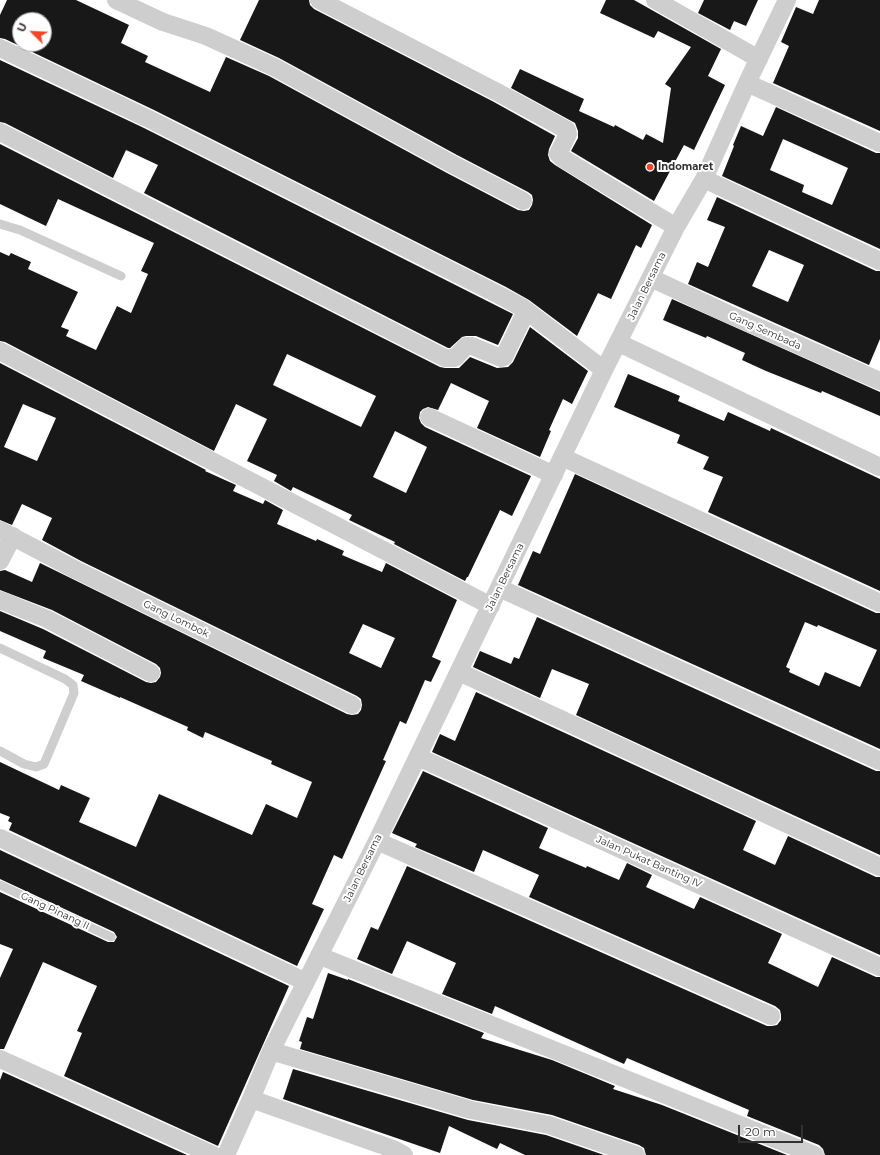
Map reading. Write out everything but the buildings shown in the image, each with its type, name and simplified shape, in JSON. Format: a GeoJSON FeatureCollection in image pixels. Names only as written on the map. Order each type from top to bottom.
{"type":"FeatureCollection","features":[{"type":"Feature","properties":{"kind":"street"},"geometry":{"type":"LineString","coordinates":[[116,0],[163,22],[206,36],[274,67],[523,201]]}},
{"type":"Feature","properties":{"kind":"street"},"geometry":{"type":"LineString","coordinates":[[319,0],[567,130],[568,134],[558,154],[562,158],[676,227]]}},
{"type":"Feature","properties":{"kind":"street"},"geometry":{"type":"LineString","coordinates":[[655,0],[759,59]]}},
{"type":"Feature","properties":{"kind":"street","name":"Jalan Bersama"},"geometry":{"type":"LineString","coordinates":[[226,1155],[252,1099],[270,1051],[320,956],[377,841],[604,370],[619,343],[676,227],[704,178],[787,0]]}},
{"type":"Feature","properties":{"kind":"street"},"geometry":{"type":"LineString","coordinates":[[0,48],[156,123],[494,292],[526,311],[604,370]]}},
{"type":"Feature","properties":{"kind":"street"},"geometry":{"type":"LineString","coordinates":[[747,83],[880,143]]}},
{"type":"Feature","properties":{"kind":"street"},"geometry":{"type":"LineString","coordinates":[[0,132],[445,358],[455,358],[466,346],[472,346],[501,358],[504,356],[526,311]]}},
{"type":"Feature","properties":{"kind":"street"},"geometry":{"type":"LineString","coordinates":[[704,178],[880,260]]}},
{"type":"Feature","properties":{"kind":"street","name":"Gang Sembada"},"geometry":{"type":"LineString","coordinates":[[651,278],[728,314],[880,381]]}},
{"type":"Feature","properties":{"kind":"street"},"geometry":{"type":"LineString","coordinates":[[619,343],[880,466]]}},
{"type":"Feature","properties":{"kind":"street"},"geometry":{"type":"LineString","coordinates":[[0,351],[491,606]]}},
{"type":"Feature","properties":{"kind":"street"},"geometry":{"type":"LineString","coordinates":[[429,417],[554,475]]}},
{"type":"Feature","properties":{"kind":"street"},"geometry":{"type":"LineString","coordinates":[[562,458],[880,603]]}},
{"type":"Feature","properties":{"kind":"street"},"geometry":{"type":"LineString","coordinates":[[0,561],[6,533]]}},
{"type":"Feature","properties":{"kind":"street","name":"Gang Lombok"},"geometry":{"type":"LineString","coordinates":[[6,533],[76,570],[352,705]]}},
{"type":"Feature","properties":{"kind":"street"},"geometry":{"type":"LineString","coordinates":[[499,588],[880,761]]}},
{"type":"Feature","properties":{"kind":"street"},"geometry":{"type":"LineString","coordinates":[[0,600],[47,619],[151,673]]}},
{"type":"Feature","properties":{"kind":"street"},"geometry":{"type":"LineString","coordinates":[[459,672],[880,867]]}},
{"type":"Feature","properties":{"kind":"street","name":"Jalan Pukat Banting IV"},"geometry":{"type":"LineString","coordinates":[[418,757],[880,967]]}},
{"type":"Feature","properties":{"kind":"street"},"geometry":{"type":"LineString","coordinates":[[0,838],[306,982]]}},
{"type":"Feature","properties":{"kind":"street"},"geometry":{"type":"LineString","coordinates":[[377,841],[772,1016]]}},
{"type":"Feature","properties":{"kind":"street"},"geometry":{"type":"LineString","coordinates":[[320,956],[815,1155]]}},
{"type":"Feature","properties":{"kind":"street"},"geometry":{"type":"LineString","coordinates":[[270,1051],[471,1110],[550,1125],[636,1155]]}},
{"type":"Feature","properties":{"kind":"street"},"geometry":{"type":"LineString","coordinates":[[0,1059],[213,1155]]}},
{"type":"Feature","properties":{"kind":"street"},"geometry":{"type":"LineString","coordinates":[[252,1099],[393,1149],[404,1155]]}},
{"type":"Feature","properties":{"kind":"lane"},"geometry":{"type":"LineString","coordinates":[[0,224],[20,230],[120,276]]}},
{"type":"Feature","properties":{"kind":"lane"},"geometry":{"type":"LineString","coordinates":[[0,648],[65,679],[73,685],[74,692],[44,764],[36,768],[24,764],[0,751]]}},
{"type":"Feature","properties":{"kind":"lane","name":"Gang Pinang II"},"geometry":{"type":"LineString","coordinates":[[0,885],[111,937]]}},
{"type":"Feature","properties":{"kind":"place","name":"Indomaret"},"geometry":{"type":"Point","coordinates":[650,167]}}]}
